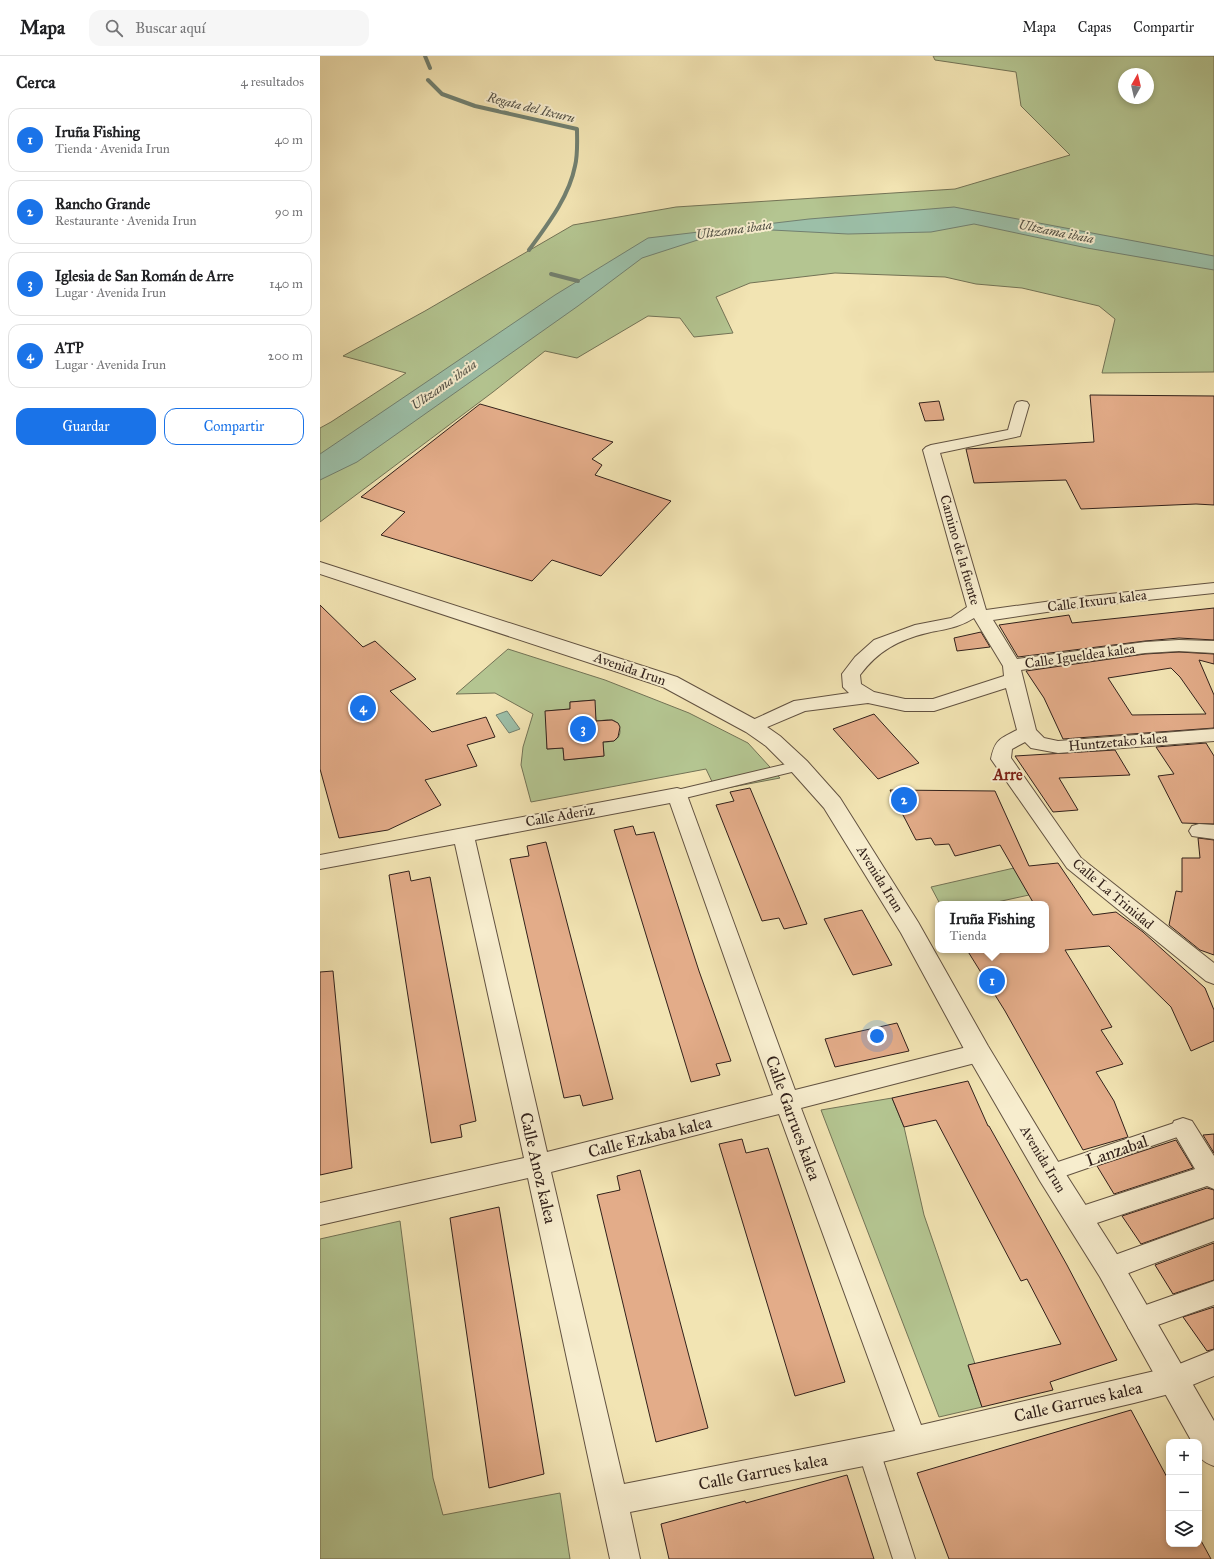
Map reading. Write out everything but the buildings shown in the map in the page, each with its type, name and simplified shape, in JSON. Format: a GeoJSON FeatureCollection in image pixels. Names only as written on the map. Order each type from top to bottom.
{"type":"FeatureCollection","features":[{"type":"Feature","properties":{"kind":"street","name":"Camino de la fuente"},"geometry":{"type":"LineString","coordinates":[[1012,672],[978,613],[931,450],[1015,433],[1022,406]]}},
{"type":"Feature","properties":{"kind":"street","name":"Avenida Irun"},"geometry":{"type":"LineString","coordinates":[[320,568],[670,682],[753,727],[773,741],[799,766],[832,804],[887,890],[910,928],[979,1053],[1050,1173],[1110,1268],[1138,1320],[1214,1451]]}},
{"type":"Feature","properties":{"kind":"street","name":"Calle Itxuru kalea"},"geometry":{"type":"LineString","coordinates":[[978,613],[1214,588]]}},
{"type":"Feature","properties":{"kind":"street"},"geometry":{"type":"LineString","coordinates":[[868,697],[852,687],[851,674],[861,661],[880,644],[921,629],[956,622],[978,613]]}},
{"type":"Feature","properties":{"kind":"street","name":"Calle Igueldea kalea"},"geometry":{"type":"LineString","coordinates":[[753,727],[801,705],[868,697],[905,704],[934,704],[1012,672],[1070,659],[1133,648],[1181,645],[1214,647]]}},
{"type":"Feature","properties":{"kind":"street"},"geometry":{"type":"LineString","coordinates":[[1012,672],[1027,733]]}},
{"type":"Feature","properties":{"kind":"street","name":"Huntzetako kalea"},"geometry":{"type":"LineString","coordinates":[[1027,733],[1038,743],[1058,747],[1214,735]]}},
{"type":"Feature","properties":{"kind":"street","name":"Calle La Trinidad"},"geometry":{"type":"LineString","coordinates":[[1027,733],[1003,746],[1001,759],[1074,864],[1214,975]]}},
{"type":"Feature","properties":{"kind":"street","name":"Calle Aderiz"},"geometry":{"type":"LineString","coordinates":[[320,862],[677,795],[799,766]]}},
{"type":"Feature","properties":{"kind":"street","name":"Calle Garrues kalea"},"geometry":{"type":"LineString","coordinates":[[677,795],[787,1102],[912,1440]]}},
{"type":"Feature","properties":{"kind":"street","name":"Calle Anoz kalea"},"geometry":{"type":"LineString","coordinates":[[463,834],[625,1559]]}},
{"type":"Feature","properties":{"kind":"street","name":"Calle Ezkaba kalea"},"geometry":{"type":"LineString","coordinates":[[320,1214],[538,1165],[979,1053]]}},
{"type":"Feature","properties":{"kind":"street"},"geometry":{"type":"LineString","coordinates":[[1079,1218],[1213,1176],[1183,1128]]}},
{"type":"Feature","properties":{"kind":"street","name":"Lanzabal"},"geometry":{"type":"LineString","coordinates":[[1050,1173],[1183,1128]]}},
{"type":"Feature","properties":{"kind":"street"},"geometry":{"type":"LineString","coordinates":[[1110,1268],[1214,1230]]}},
{"type":"Feature","properties":{"kind":"street"},"geometry":{"type":"LineString","coordinates":[[1138,1320],[1214,1293]]}},
{"type":"Feature","properties":{"kind":"street","name":"Calle Garrues kalea"},"geometry":{"type":"LineString","coordinates":[[613,1501],[871,1458],[912,1440],[1173,1380],[1214,1363]]}},
{"type":"Feature","properties":{"kind":"street"},"geometry":{"type":"LineString","coordinates":[[871,1458],[904,1559]]}},
{"type":"Feature","properties":{"kind":"shaded area"},"geometry":{"type":"Polygon","coordinates":[[[933,56],[1214,56],[1214,372],[1102,373],[1115,319],[1099,306],[1022,288],[976,284],[945,277],[835,273],[750,283],[716,297],[733,333],[694,337],[680,318],[648,316],[577,358],[545,351],[320,522],[320,428],[406,373],[343,356],[425,311],[573,225],[676,207],[955,189],[1070,155],[1021,106],[1016,72],[935,60],[933,56]]]}},
{"type":"Feature","properties":{"kind":"shaded area"},"geometry":{"type":"Polygon","coordinates":[[[508,649],[605,680],[689,713],[748,743],[780,778],[716,790],[706,769],[531,802],[521,765],[523,747],[533,714],[495,693],[456,694],[508,649]],[[594,700],[570,702],[570,709],[546,711],[547,749],[563,748],[564,760],[604,756],[603,742],[611,742],[618,738],[620,729],[617,723],[612,720],[596,721],[594,700]]]}},
{"type":"Feature","properties":{"kind":"shaded area"},"geometry":{"type":"Polygon","coordinates":[[[1014,868],[1029,895],[1002,901],[938,901],[931,887],[1014,868]]]}},
{"type":"Feature","properties":{"kind":"shaded area"},"geometry":{"type":"Polygon","coordinates":[[[892,1098],[904,1127],[924,1215],[975,1364],[968,1366],[982,1407],[939,1417],[821,1110],[892,1098]]]}},
{"type":"Feature","properties":{"kind":"shaded area"},"geometry":{"type":"Polygon","coordinates":[[[400,1221],[433,1478],[443,1515],[560,1493],[570,1559],[320,1559],[320,1239],[400,1221]]]}},
{"type":"Feature","properties":{"kind":"water","name":"Ultzama ibaia"},"geometry":{"type":"Polygon","coordinates":[[[954,207],[1214,256],[1214,270],[1087,248],[974,224],[931,232],[848,234],[772,230],[707,237],[642,258],[578,306],[357,462],[320,480],[320,454],[555,295],[648,238],[809,219],[954,207]]]}},
{"type":"Feature","properties":{"kind":"water"},"geometry":{"type":"Polygon","coordinates":[[[507,711],[520,729],[509,733],[496,715],[507,711]]]}},
{"type":"Feature","properties":{"kind":"waterway","name":"Regata del Itxuru"},"geometry":{"type":"LineString","coordinates":[[425,56],[430,68]]}},
{"type":"Feature","properties":{"kind":"waterway","name":"Regata del Itxuru"},"geometry":{"type":"LineString","coordinates":[[428,80],[442,94],[475,106],[577,129],[576,161],[568,189],[563,200],[529,250]]}},
{"type":"Feature","properties":{"kind":"waterway","name":"Regata del Itxuru"},"geometry":{"type":"LineString","coordinates":[[551,274],[578,281]]}},
{"type":"Feature","properties":{"kind":"place","name":"ATP"},"geometry":{"type":"Point","coordinates":[363,708]}},
{"type":"Feature","properties":{"kind":"place","name":"Iglesia de San Román de Arre"},"geometry":{"type":"Point","coordinates":[583,729]}},
{"type":"Feature","properties":{"kind":"place","name":"Rancho Grande"},"geometry":{"type":"Point","coordinates":[904,800]}},
{"type":"Feature","properties":{"kind":"place","name":"Iruña Fishing"},"geometry":{"type":"Point","coordinates":[992,981]}},
{"type":"Feature","properties":{"kind":"district","name":"Arre"},"geometry":{"type":"Point","coordinates":[1008,774]}}]}
